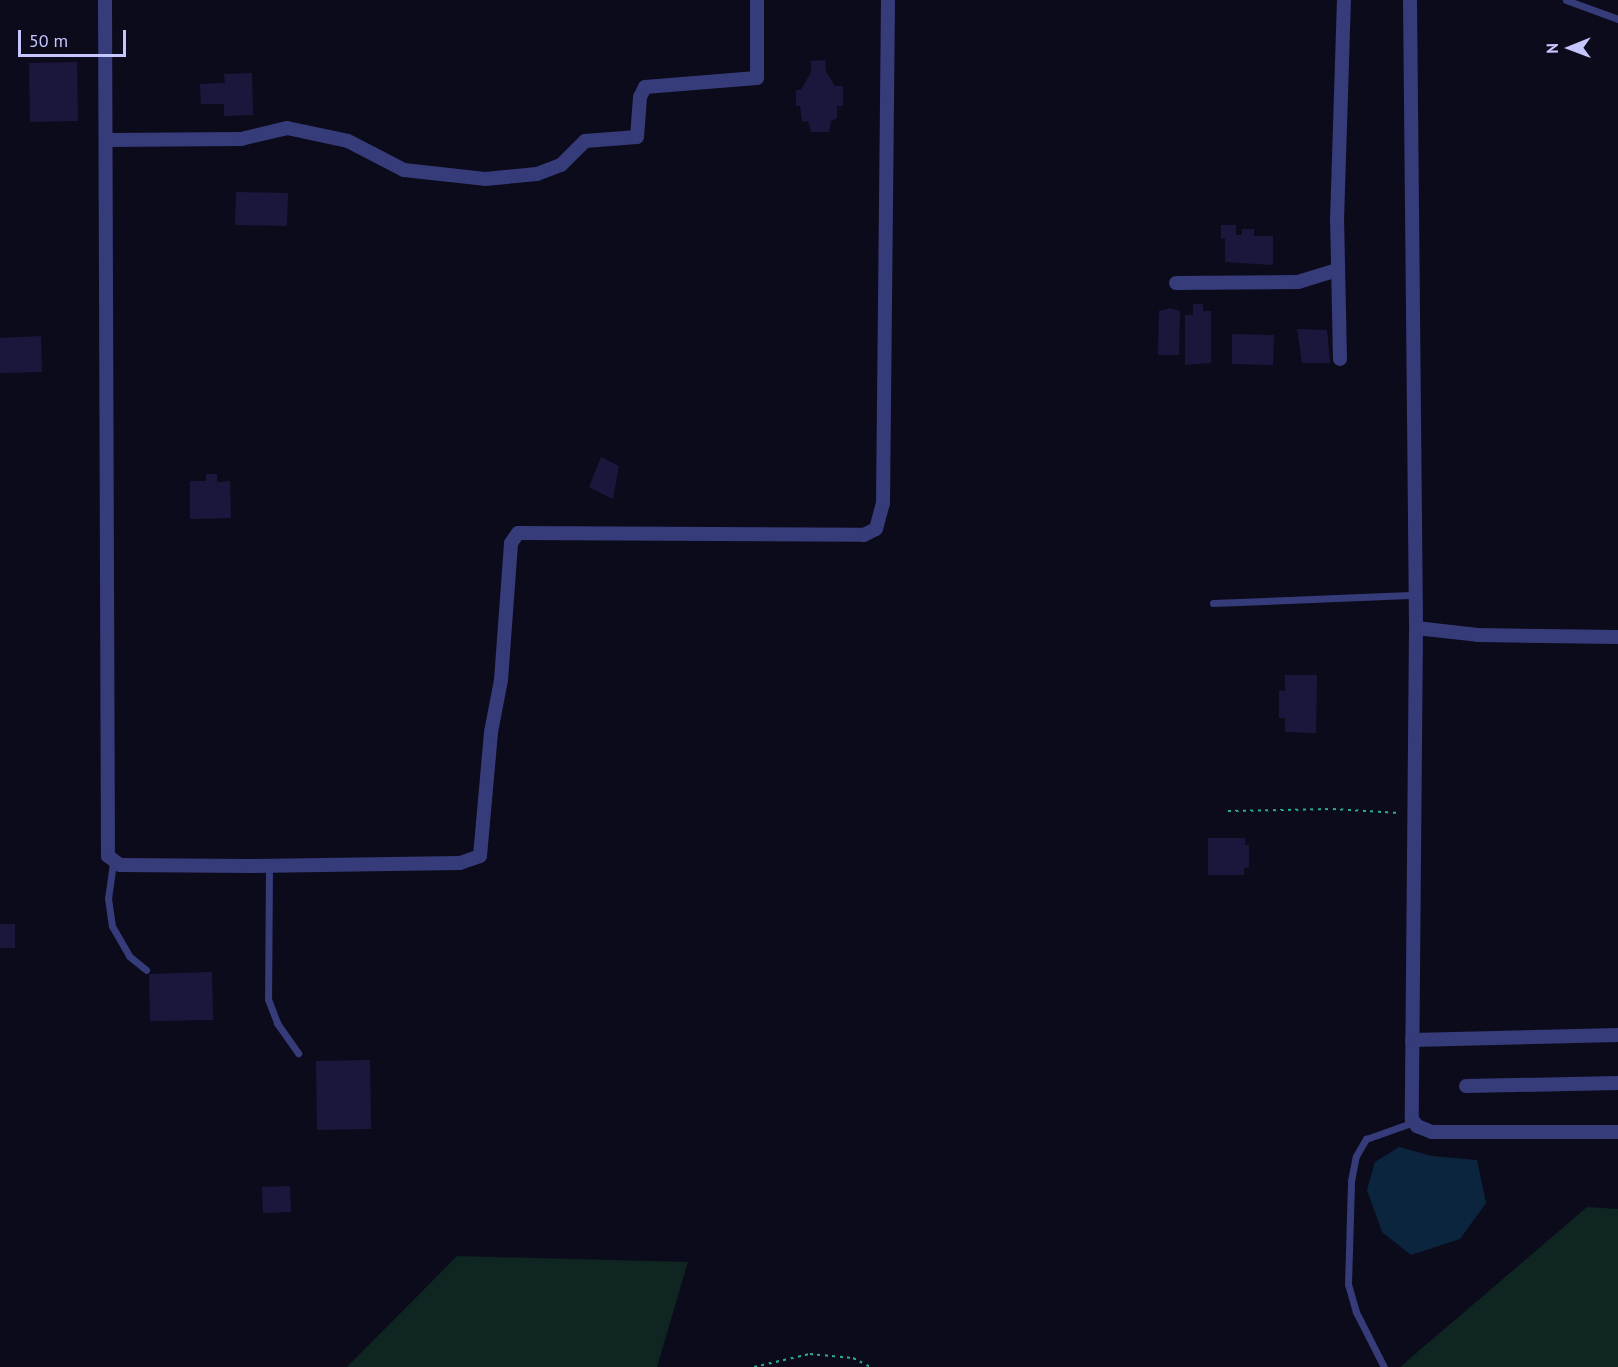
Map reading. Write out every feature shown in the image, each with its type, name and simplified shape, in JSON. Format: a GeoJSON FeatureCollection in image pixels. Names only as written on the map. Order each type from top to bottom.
{"type":"FeatureCollection","features":[{"type":"Feature","properties":{"kind":"street"},"geometry":{"type":"LineString","coordinates":[[105,0],[107,851],[113,863],[269,866],[460,864],[480,856],[514,535],[864,535],[876,529],[883,503],[888,0]]}},
{"type":"Feature","properties":{"kind":"street"},"geometry":{"type":"LineString","coordinates":[[106,140],[241,139],[286,128],[348,141],[404,170],[485,179],[537,174],[561,165],[585,141],[637,137],[640,97],[645,87],[756,79],[757,0]]}},
{"type":"Feature","properties":{"kind":"street"},"geometry":{"type":"LineString","coordinates":[[1340,359],[1337,270],[1344,0]]}},
{"type":"Feature","properties":{"kind":"street"},"geometry":{"type":"LineString","coordinates":[[1410,0],[1416,596],[1412,1040],[1414,1122],[1432,1132],[1618,1132]]}},
{"type":"Feature","properties":{"kind":"street"},"geometry":{"type":"LineString","coordinates":[[1176,283],[1298,282],[1337,270]]}},
{"type":"Feature","properties":{"kind":"street"},"geometry":{"type":"LineString","coordinates":[[1416,628],[1478,635],[1618,637]]}},
{"type":"Feature","properties":{"kind":"street"},"geometry":{"type":"LineString","coordinates":[[1412,1040],[1618,1035]]}},
{"type":"Feature","properties":{"kind":"street"},"geometry":{"type":"LineString","coordinates":[[1466,1086],[1618,1083]]}},
{"type":"Feature","properties":{"kind":"lane"},"geometry":{"type":"LineString","coordinates":[[1566,0],[1618,19]]}},
{"type":"Feature","properties":{"kind":"lane"},"geometry":{"type":"LineString","coordinates":[[1213,603],[1416,596]]}},
{"type":"Feature","properties":{"kind":"lane"},"geometry":{"type":"LineString","coordinates":[[113,863],[108,898],[112,926],[123,949],[146,970]]}},
{"type":"Feature","properties":{"kind":"lane"},"geometry":{"type":"LineString","coordinates":[[269,866],[268,999],[277,1023],[298,1053]]}},
{"type":"Feature","properties":{"kind":"lane"},"geometry":{"type":"LineString","coordinates":[[1384,1367],[1356,1312],[1348,1284],[1351,1181],[1356,1156],[1366,1139],[1414,1122]]}},
{"type":"Feature","properties":{"kind":"path"},"geometry":{"type":"LineString","coordinates":[[1228,811],[1333,809],[1414,814]]}},
{"type":"Feature","properties":{"kind":"path"},"geometry":{"type":"LineString","coordinates":[[754,1367],[810,1354],[853,1358],[871,1367]]}},
{"type":"Feature","properties":{"kind":"green space"},"geometry":{"type":"Polygon","coordinates":[[[1587,1207],[1618,1209],[1618,1367],[1400,1367],[1587,1207]]]}},
{"type":"Feature","properties":{"kind":"green space"},"geometry":{"type":"Polygon","coordinates":[[[457,1256],[688,1262],[657,1367],[347,1367],[457,1256]]]}},
{"type":"Feature","properties":{"kind":"water"},"geometry":{"type":"Polygon","coordinates":[[[1399,1147],[1432,1156],[1477,1160],[1486,1203],[1460,1239],[1411,1255],[1382,1232],[1367,1190],[1375,1162],[1399,1147]]]}},
{"type":"Feature","properties":{"kind":"building"},"geometry":{"type":"Polygon","coordinates":[[[825,60],[826,72],[835,86],[843,86],[843,106],[837,106],[837,118],[831,121],[829,132],[811,132],[808,121],[802,122],[800,106],[796,106],[796,90],[801,90],[811,72],[811,61],[825,60]]]}},
{"type":"Feature","properties":{"kind":"building"},"geometry":{"type":"Polygon","coordinates":[[[77,62],[78,121],[30,122],[29,63],[77,62]]]}},
{"type":"Feature","properties":{"kind":"building"},"geometry":{"type":"Polygon","coordinates":[[[252,73],[253,115],[224,116],[224,104],[201,104],[200,84],[225,83],[224,74],[252,73]]]}},
{"type":"Feature","properties":{"kind":"building"},"geometry":{"type":"Polygon","coordinates":[[[236,192],[288,193],[287,226],[235,225],[236,192]]]}},
{"type":"Feature","properties":{"kind":"building"},"geometry":{"type":"Polygon","coordinates":[[[1221,225],[1236,225],[1236,235],[1242,235],[1242,229],[1254,229],[1254,236],[1273,236],[1273,265],[1225,262],[1225,238],[1221,239],[1221,225]]]}},
{"type":"Feature","properties":{"kind":"building"},"geometry":{"type":"Polygon","coordinates":[[[1193,304],[1203,304],[1203,311],[1211,311],[1211,363],[1185,365],[1185,315],[1193,315],[1193,304]]]}},
{"type":"Feature","properties":{"kind":"building"},"geometry":{"type":"Polygon","coordinates":[[[1170,308],[1180,311],[1179,355],[1158,355],[1159,311],[1170,308]]]}},
{"type":"Feature","properties":{"kind":"building"},"geometry":{"type":"Polygon","coordinates":[[[1297,329],[1327,330],[1330,363],[1302,363],[1297,329]]]}},
{"type":"Feature","properties":{"kind":"building"},"geometry":{"type":"Polygon","coordinates":[[[1232,334],[1274,335],[1273,365],[1232,364],[1232,334]]]}},
{"type":"Feature","properties":{"kind":"building"},"geometry":{"type":"Polygon","coordinates":[[[41,336],[42,372],[0,373],[0,338],[41,336]]]}},
{"type":"Feature","properties":{"kind":"building"},"geometry":{"type":"Polygon","coordinates":[[[601,457],[619,466],[613,499],[589,487],[601,457]]]}},
{"type":"Feature","properties":{"kind":"building"},"geometry":{"type":"Polygon","coordinates":[[[206,474],[217,474],[217,482],[230,481],[231,518],[190,519],[190,481],[206,481],[206,474]]]}},
{"type":"Feature","properties":{"kind":"building"},"geometry":{"type":"Polygon","coordinates":[[[1285,675],[1317,675],[1316,733],[1285,732],[1285,718],[1279,718],[1279,690],[1285,691],[1285,675]]]}},
{"type":"Feature","properties":{"kind":"building"},"geometry":{"type":"Polygon","coordinates":[[[1208,838],[1245,838],[1245,845],[1249,845],[1249,867],[1244,868],[1244,875],[1208,875],[1208,838]]]}},
{"type":"Feature","properties":{"kind":"building"},"geometry":{"type":"Polygon","coordinates":[[[0,924],[15,924],[15,948],[0,948],[0,924]]]}},
{"type":"Feature","properties":{"kind":"building"},"geometry":{"type":"Polygon","coordinates":[[[212,972],[213,1020],[150,1021],[149,974],[212,972]]]}},
{"type":"Feature","properties":{"kind":"building"},"geometry":{"type":"Polygon","coordinates":[[[370,1060],[371,1129],[317,1130],[316,1061],[370,1060]]]}},
{"type":"Feature","properties":{"kind":"building"},"geometry":{"type":"Polygon","coordinates":[[[290,1186],[291,1212],[263,1213],[262,1187],[290,1186]]]}}]}
